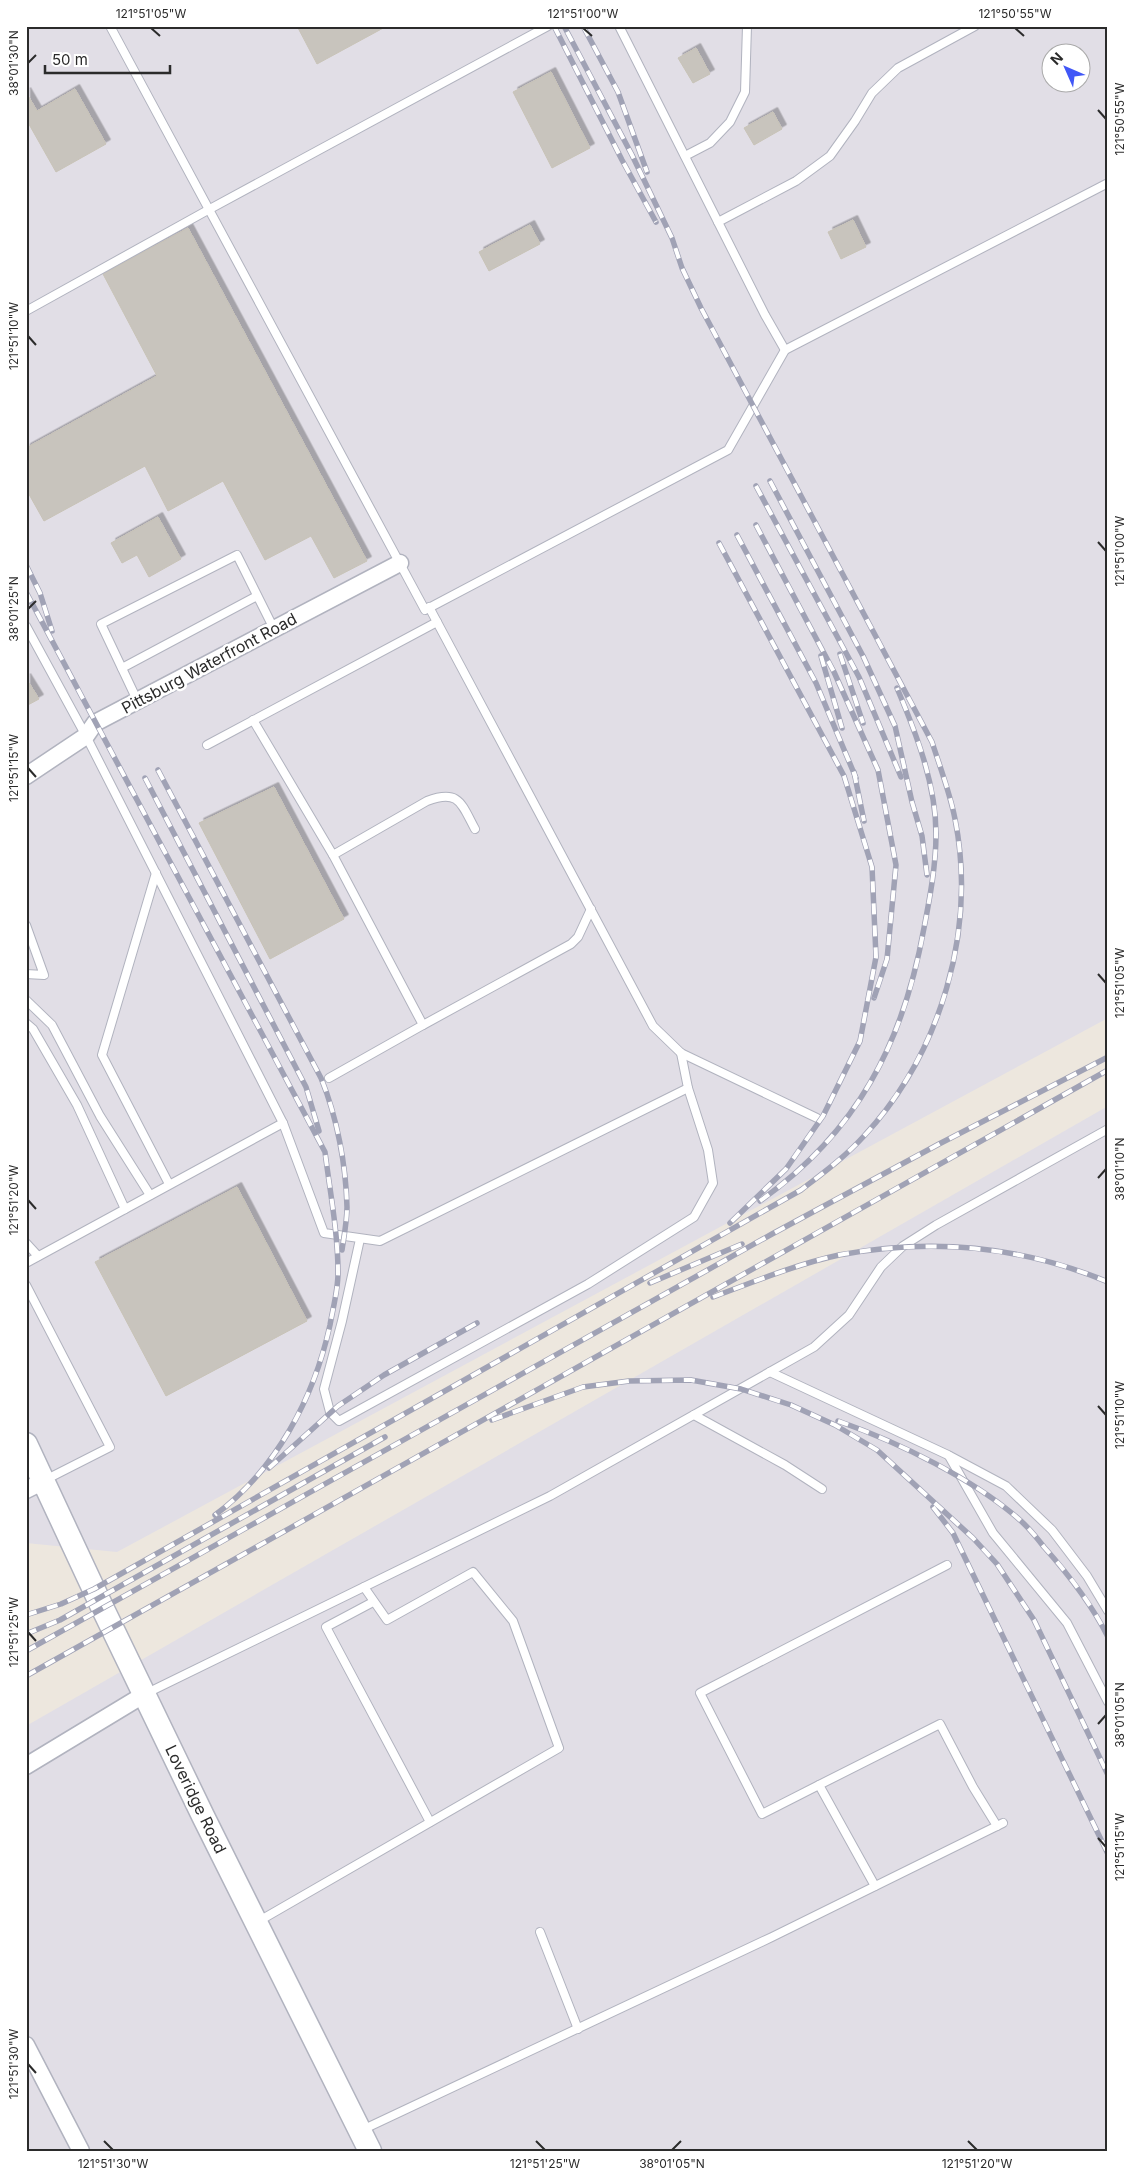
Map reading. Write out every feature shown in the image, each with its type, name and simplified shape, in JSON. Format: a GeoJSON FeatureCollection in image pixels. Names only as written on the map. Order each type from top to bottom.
{"type":"FeatureCollection","features":[{"type":"Feature","properties":{"kind":"street","name":"Pittsburg Waterfront Road"},"geometry":{"type":"LineString","coordinates":[[26,776],[86,736],[95,723],[400,563]]}},
{"type":"Feature","properties":{"kind":"street","name":"Loveridge Road"},"geometry":{"type":"LineString","coordinates":[[26,1444],[35,1485],[100,1604],[370,2151]]}},
{"type":"Feature","properties":{"kind":"street"},"geometry":{"type":"LineString","coordinates":[[26,1766],[145,1694]]}},
{"type":"Feature","properties":{"kind":"street"},"geometry":{"type":"LineString","coordinates":[[26,2045],[81,2151]]}},
{"type":"Feature","properties":{"kind":"lane"},"geometry":{"type":"LineString","coordinates":[[110,26],[425,610],[728,450],[785,350],[1108,183]]}},
{"type":"Feature","properties":{"kind":"lane"},"geometry":{"type":"LineString","coordinates":[[26,311],[548,26]]}},
{"type":"Feature","properties":{"kind":"lane"},"geometry":{"type":"LineString","coordinates":[[619,26],[785,350]]}},
{"type":"Feature","properties":{"kind":"lane"},"geometry":{"type":"LineString","coordinates":[[685,156],[710,143],[730,122],[745,92],[747,26]]}},
{"type":"Feature","properties":{"kind":"lane"},"geometry":{"type":"LineString","coordinates":[[718,222],[796,181],[830,156],[872,93],[898,68],[975,26]]}},
{"type":"Feature","properties":{"kind":"lane"},"geometry":{"type":"LineString","coordinates":[[138,700],[101,624],[237,555],[274,629]]}},
{"type":"Feature","properties":{"kind":"lane"},"geometry":{"type":"LineString","coordinates":[[122,668],[257,596]]}},
{"type":"Feature","properties":{"kind":"lane"},"geometry":{"type":"LineString","coordinates":[[429,607],[653,1026],[681,1053],[817,1118]]}},
{"type":"Feature","properties":{"kind":"lane"},"geometry":{"type":"LineString","coordinates":[[207,745],[437,622]]}},
{"type":"Feature","properties":{"kind":"lane"},"geometry":{"type":"LineString","coordinates":[[26,626],[86,736],[283,1123],[324,1233],[380,1241],[688,1088]]}},
{"type":"Feature","properties":{"kind":"lane"},"geometry":{"type":"LineString","coordinates":[[253,720],[333,855],[423,1026]]}},
{"type":"Feature","properties":{"kind":"lane"},"geometry":{"type":"LineString","coordinates":[[333,855],[427,801],[442,795],[452,797],[462,804],[475,829]]}},
{"type":"Feature","properties":{"kind":"lane"},"geometry":{"type":"LineString","coordinates":[[156,873],[102,1055],[169,1184]]}},
{"type":"Feature","properties":{"kind":"lane"},"geometry":{"type":"LineString","coordinates":[[329,1078],[571,944],[578,937],[591,909]]}},
{"type":"Feature","properties":{"kind":"lane"},"geometry":{"type":"LineString","coordinates":[[26,925],[44,975],[26,974]]}},
{"type":"Feature","properties":{"kind":"lane"},"geometry":{"type":"LineString","coordinates":[[26,1000],[52,1025],[100,1116],[150,1195]]}},
{"type":"Feature","properties":{"kind":"lane"},"geometry":{"type":"LineString","coordinates":[[26,1023],[33,1029],[77,1105],[125,1209]]}},
{"type":"Feature","properties":{"kind":"lane"},"geometry":{"type":"LineString","coordinates":[[360,1238],[342,1321],[324,1389],[330,1412],[338,1421],[588,1284],[694,1217],[712,1183],[708,1150],[688,1088],[681,1053]]}},
{"type":"Feature","properties":{"kind":"lane"},"geometry":{"type":"LineString","coordinates":[[27,1262],[283,1123]]}},
{"type":"Feature","properties":{"kind":"lane"},"geometry":{"type":"LineString","coordinates":[[145,1694],[550,1496],[814,1347],[849,1315],[882,1267],[903,1246],[936,1224],[1108,1129]]}},
{"type":"Feature","properties":{"kind":"lane"},"geometry":{"type":"LineString","coordinates":[[26,1243],[38,1256]]}},
{"type":"Feature","properties":{"kind":"lane"},"geometry":{"type":"LineString","coordinates":[[26,1285],[110,1447],[35,1485]]}},
{"type":"Feature","properties":{"kind":"lane"},"geometry":{"type":"LineString","coordinates":[[770,1372],[948,1455],[1006,1486],[1052,1530],[1087,1576],[1108,1611]]}},
{"type":"Feature","properties":{"kind":"lane"},"geometry":{"type":"LineString","coordinates":[[694,1415],[785,1465],[822,1489]]}},
{"type":"Feature","properties":{"kind":"lane"},"geometry":{"type":"LineString","coordinates":[[948,1455],[993,1533],[1067,1624],[1108,1702]]}},
{"type":"Feature","properties":{"kind":"lane"},"geometry":{"type":"LineString","coordinates":[[360,2131],[772,1938],[1000,1825],[973,1787],[940,1724],[762,1814],[700,1693],[946,1566]]}},
{"type":"Feature","properties":{"kind":"lane"},"geometry":{"type":"LineString","coordinates":[[257,1922],[558,1748],[513,1621],[473,1572],[387,1620],[364,1588]]}},
{"type":"Feature","properties":{"kind":"lane"},"geometry":{"type":"LineString","coordinates":[[373,1602],[326,1627],[430,1822]]}},
{"type":"Feature","properties":{"kind":"lane"},"geometry":{"type":"LineString","coordinates":[[820,1785],[875,1886]]}},
{"type":"Feature","properties":{"kind":"lane"},"geometry":{"type":"LineString","coordinates":[[540,1932],[578,2029]]}},
{"type":"Feature","properties":{"kind":"shaded area"},"geometry":{"type":"Polygon","coordinates":[[[26,26],[1108,26],[1108,1018],[117,1552],[26,1543],[26,26]]]}},
{"type":"Feature","properties":{"kind":"shaded area"},"geometry":{"type":"Polygon","coordinates":[[[1108,1106],[1108,2151],[26,2151],[26,1726],[1108,1106]]]}},
{"type":"Feature","properties":{"kind":"building"},"geometry":{"type":"Polygon","coordinates":[[[297,26],[387,26],[317,64],[297,26]]]}},
{"type":"Feature","properties":{"kind":"building"},"geometry":{"type":"Polygon","coordinates":[[[696,48],[710,74],[693,83],[678,58],[696,48]]]}},
{"type":"Feature","properties":{"kind":"building"},"geometry":{"type":"Polygon","coordinates":[[[551,72],[590,148],[552,168],[513,92],[551,72]]]}},
{"type":"Feature","properties":{"kind":"building"},"geometry":{"type":"Polygon","coordinates":[[[75,89],[106,144],[56,172],[26,119],[26,92],[37,111],[75,89]]]}},
{"type":"Feature","properties":{"kind":"building"},"geometry":{"type":"Polygon","coordinates":[[[773,112],[782,129],[754,145],[744,128],[773,112]]]}},
{"type":"Feature","properties":{"kind":"building"},"geometry":{"type":"Polygon","coordinates":[[[853,220],[866,247],[841,259],[828,232],[853,220]]]}},
{"type":"Feature","properties":{"kind":"building"},"geometry":{"type":"Polygon","coordinates":[[[530,225],[540,244],[489,271],[479,252],[530,225]]]}},
{"type":"Feature","properties":{"kind":"building"},"geometry":{"type":"Polygon","coordinates":[[[188,228],[367,561],[334,578],[311,536],[265,560],[223,481],[168,511],[145,466],[44,521],[26,489],[26,448],[157,376],[103,274],[188,228]]]}},
{"type":"Feature","properties":{"kind":"building"},"geometry":{"type":"Polygon","coordinates":[[[158,517],[181,559],[149,577],[137,555],[122,563],[111,543],[158,517]]]}},
{"type":"Feature","properties":{"kind":"building"},"geometry":{"type":"Polygon","coordinates":[[[26,678],[39,699],[26,706],[26,678]]]}},
{"type":"Feature","properties":{"kind":"building"},"geometry":{"type":"Polygon","coordinates":[[[274,787],[344,919],[270,959],[199,823],[274,787]]]}},
{"type":"Feature","properties":{"kind":"building"},"geometry":{"type":"Polygon","coordinates":[[[237,1187],[307,1321],[166,1396],[95,1262],[237,1187]]]}},
{"type":"Feature","properties":{"kind":"railway"},"geometry":{"type":"LineString","coordinates":[[554,26],[622,160],[656,222]]}},
{"type":"Feature","properties":{"kind":"railway"},"geometry":{"type":"LineString","coordinates":[[26,1615],[61,1604],[94,1589],[801,1190],[849,1151],[891,1103],[914,1067],[932,1028],[947,988],[956,946],[961,904],[961,861],[953,809],[932,742],[701,308],[682,268],[672,238],[632,155],[564,26]]}},
{"type":"Feature","properties":{"kind":"railway"},"geometry":{"type":"LineString","coordinates":[[583,26],[618,92],[647,172]]}},
{"type":"Feature","properties":{"kind":"railway"},"geometry":{"type":"LineString","coordinates":[[770,481],[863,656],[895,726],[912,802],[922,836],[927,875]]}},
{"type":"Feature","properties":{"kind":"railway"},"geometry":{"type":"LineString","coordinates":[[756,486],[859,677],[901,777]]}},
{"type":"Feature","properties":{"kind":"railway"},"geometry":{"type":"LineString","coordinates":[[756,525],[834,672],[878,770],[896,865],[887,959],[874,998]]}},
{"type":"Feature","properties":{"kind":"railway"},"geometry":{"type":"LineString","coordinates":[[737,535],[816,683],[856,778]]}},
{"type":"Feature","properties":{"kind":"railway"},"geometry":{"type":"LineString","coordinates":[[719,543],[844,776],[872,867],[876,957],[860,1041],[823,1116],[786,1169],[730,1223]]}},
{"type":"Feature","properties":{"kind":"railway"},"geometry":{"type":"LineString","coordinates":[[26,565],[40,593],[52,631]]}},
{"type":"Feature","properties":{"kind":"railway"},"geometry":{"type":"LineString","coordinates":[[26,592],[325,1152],[335,1227],[338,1273],[335,1299],[323,1352],[303,1405],[274,1454],[237,1497],[215,1515]]}},
{"type":"Feature","properties":{"kind":"railway"},"geometry":{"type":"LineString","coordinates":[[840,654],[863,723]]}},
{"type":"Feature","properties":{"kind":"railway"},"geometry":{"type":"LineString","coordinates":[[821,656],[842,728]]}},
{"type":"Feature","properties":{"kind":"railway"},"geometry":{"type":"LineString","coordinates":[[760,1201],[794,1174],[824,1146],[849,1115],[870,1082],[888,1047],[903,1010],[915,970],[932,881],[936,846],[935,815],[933,796],[924,759],[897,688]]}},
{"type":"Feature","properties":{"kind":"railway"},"geometry":{"type":"LineString","coordinates":[[158,770],[321,1078],[327,1093],[340,1141],[345,1175],[347,1212],[342,1250]]}},
{"type":"Feature","properties":{"kind":"railway"},"geometry":{"type":"LineString","coordinates":[[854,772],[864,821]]}},
{"type":"Feature","properties":{"kind":"railway"},"geometry":{"type":"LineString","coordinates":[[145,778],[306,1087],[319,1131]]}},
{"type":"Feature","properties":{"kind":"railway"},"geometry":{"type":"LineString","coordinates":[[26,1651],[772,1234],[939,1144],[1108,1057]]}},
{"type":"Feature","properties":{"kind":"railway"},"geometry":{"type":"LineString","coordinates":[[26,1676],[1108,1070]]}},
{"type":"Feature","properties":{"kind":"railway"},"geometry":{"type":"LineString","coordinates":[[650,1283],[742,1244]]}},
{"type":"Feature","properties":{"kind":"railway"},"geometry":{"type":"LineString","coordinates":[[713,1297],[807,1263],[839,1255],[907,1247],[941,1247],[1009,1253],[1042,1260],[1108,1282]]}},
{"type":"Feature","properties":{"kind":"railway"},"geometry":{"type":"LineString","coordinates":[[269,1468],[338,1406],[384,1375],[477,1323]]}},
{"type":"Feature","properties":{"kind":"railway"},"geometry":{"type":"LineString","coordinates":[[492,1420],[583,1387],[629,1381],[691,1380],[741,1389],[791,1405],[835,1425],[877,1450],[973,1538],[997,1564],[1034,1620],[1108,1775]]}},
{"type":"Feature","properties":{"kind":"railway"},"geometry":{"type":"LineString","coordinates":[[838,1421],[910,1451],[958,1476],[1021,1521],[1079,1590],[1108,1637]]}},
{"type":"Feature","properties":{"kind":"railway"},"geometry":{"type":"LineString","coordinates":[[26,1634],[60,1620],[385,1437]]}},
{"type":"Feature","properties":{"kind":"railway"},"geometry":{"type":"LineString","coordinates":[[933,1507],[953,1533],[1108,1854]]}}]}
